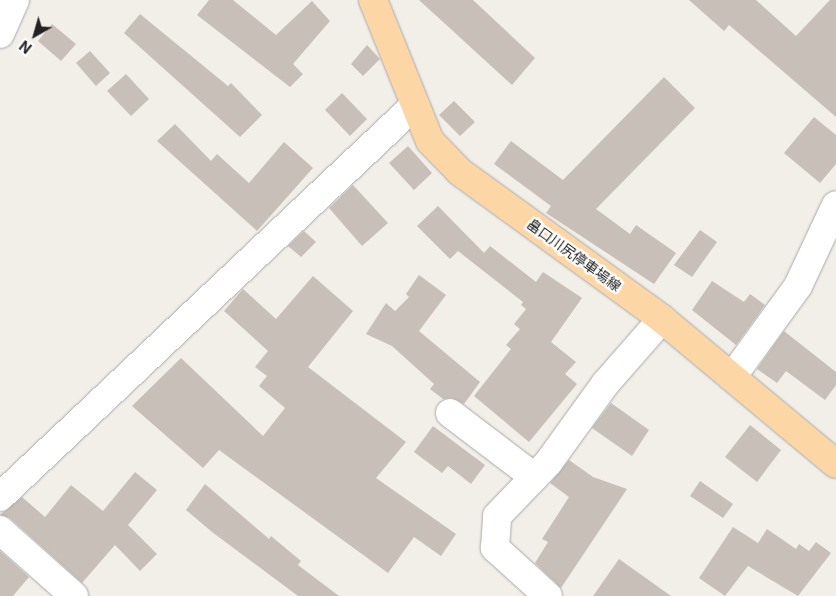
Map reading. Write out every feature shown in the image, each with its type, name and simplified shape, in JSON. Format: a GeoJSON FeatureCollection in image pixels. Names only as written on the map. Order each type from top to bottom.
{"type":"FeatureCollection","features":[{"type":"Feature","properties":{"kind":"main road","name":"畠口川尻停車場線"},"geometry":{"type":"LineString","coordinates":[[373,0],[430,141],[460,172],[662,319],[836,464]]}},
{"type":"Feature","properties":{"kind":"street"},"geometry":{"type":"LineString","coordinates":[[0,34],[16,0]]}},
{"type":"Feature","properties":{"kind":"street"},"geometry":{"type":"LineString","coordinates":[[0,497],[415,105]]}},
{"type":"Feature","properties":{"kind":"street"},"geometry":{"type":"LineString","coordinates":[[732,377],[798,286],[836,205]]}},
{"type":"Feature","properties":{"kind":"street"},"geometry":{"type":"LineString","coordinates":[[545,596],[495,548],[497,516],[534,477],[606,383],[662,319]]}},
{"type":"Feature","properties":{"kind":"street"},"geometry":{"type":"LineString","coordinates":[[450,413],[534,477]]}},
{"type":"Feature","properties":{"kind":"street"},"geometry":{"type":"LineString","coordinates":[[0,530],[74,596]]}},
{"type":"Feature","properties":{"kind":"building"},"geometry":{"type":"Polygon","coordinates":[[[209,0],[233,0],[276,35],[312,1],[330,21],[293,64],[303,74],[290,87],[197,15],[209,0]]]}},
{"type":"Feature","properties":{"kind":"building"},"geometry":{"type":"Polygon","coordinates":[[[419,0],[473,0],[535,58],[512,85],[419,0]]]}},
{"type":"Feature","properties":{"kind":"building"},"geometry":{"type":"Polygon","coordinates":[[[689,0],[756,0],[796,36],[830,0],[836,0],[836,117],[729,25],[724,31],[689,0]]]}},
{"type":"Feature","properties":{"kind":"building"},"geometry":{"type":"Polygon","coordinates":[[[140,14],[228,86],[231,83],[262,115],[240,137],[124,33],[140,14]]]}},
{"type":"Feature","properties":{"kind":"building"},"geometry":{"type":"Polygon","coordinates":[[[52,24],[76,44],[61,61],[38,41],[52,24]]]}},
{"type":"Feature","properties":{"kind":"building"},"geometry":{"type":"Polygon","coordinates":[[[367,45],[380,59],[363,76],[351,64],[367,45]]]}},
{"type":"Feature","properties":{"kind":"building"},"geometry":{"type":"Polygon","coordinates":[[[90,51],[110,73],[96,86],[76,63],[90,51]]]}},
{"type":"Feature","properties":{"kind":"building"},"geometry":{"type":"Polygon","coordinates":[[[126,74],[149,99],[131,116],[107,91],[126,74]]]}},
{"type":"Feature","properties":{"kind":"building"},"geometry":{"type":"Polygon","coordinates":[[[664,77],[695,108],[596,209],[630,234],[636,225],[676,253],[654,284],[546,213],[551,206],[494,164],[511,141],[563,180],[664,77]]]}},
{"type":"Feature","properties":{"kind":"building"},"geometry":{"type":"Polygon","coordinates":[[[342,93],[367,119],[350,136],[325,110],[342,93]]]}},
{"type":"Feature","properties":{"kind":"building"},"geometry":{"type":"Polygon","coordinates":[[[454,101],[475,122],[460,136],[439,115],[454,101]]]}},
{"type":"Feature","properties":{"kind":"building"},"geometry":{"type":"Polygon","coordinates":[[[814,117],[836,135],[836,164],[820,183],[784,153],[814,117]]]}},
{"type":"Feature","properties":{"kind":"building"},"geometry":{"type":"Polygon","coordinates":[[[175,124],[211,161],[217,154],[249,183],[284,142],[313,168],[257,231],[157,141],[175,124]]]}},
{"type":"Feature","properties":{"kind":"building"},"geometry":{"type":"Polygon","coordinates":[[[408,146],[432,173],[414,190],[389,163],[408,146]]]}},
{"type":"Feature","properties":{"kind":"building"},"geometry":{"type":"Polygon","coordinates":[[[353,185],[388,223],[362,246],[329,208],[353,185]]]}},
{"type":"Feature","properties":{"kind":"building"},"geometry":{"type":"Polygon","coordinates":[[[438,206],[484,253],[490,246],[536,282],[543,272],[582,298],[551,342],[576,362],[565,374],[577,384],[529,442],[474,396],[511,349],[506,345],[520,329],[514,324],[526,309],[521,305],[523,302],[458,251],[450,259],[417,226],[438,206]]]}},
{"type":"Feature","properties":{"kind":"building"},"geometry":{"type":"Polygon","coordinates":[[[700,230],[717,242],[692,277],[674,265],[700,230]]]}},
{"type":"Feature","properties":{"kind":"building"},"geometry":{"type":"Polygon","coordinates":[[[304,231],[316,242],[301,257],[288,246],[304,231]]]}},
{"type":"Feature","properties":{"kind":"building"},"geometry":{"type":"Polygon","coordinates":[[[419,275],[446,295],[419,331],[480,382],[464,404],[452,398],[443,399],[430,389],[434,384],[392,346],[366,334],[386,303],[395,311],[409,297],[406,294],[419,275]]]}},
{"type":"Feature","properties":{"kind":"building"},"geometry":{"type":"Polygon","coordinates":[[[313,276],[353,311],[308,367],[406,442],[376,478],[456,534],[441,556],[414,537],[388,573],[219,450],[203,468],[132,406],[181,358],[263,436],[285,408],[259,386],[267,376],[255,367],[268,351],[224,311],[243,289],[276,319],[313,276]]]}},
{"type":"Feature","properties":{"kind":"building"},"geometry":{"type":"Polygon","coordinates":[[[712,281],[744,302],[750,294],[765,305],[736,345],[692,310],[712,281]]]}},
{"type":"Feature","properties":{"kind":"building"},"geometry":{"type":"Polygon","coordinates":[[[784,331],[836,372],[836,385],[825,400],[786,371],[777,383],[757,369],[784,331]]]}},
{"type":"Feature","properties":{"kind":"building"},"geometry":{"type":"Polygon","coordinates":[[[611,403],[649,430],[632,456],[592,428],[611,403]]]}},
{"type":"Feature","properties":{"kind":"building"},"geometry":{"type":"Polygon","coordinates":[[[750,425],[781,450],[757,482],[725,457],[750,425]]]}},
{"type":"Feature","properties":{"kind":"building"},"geometry":{"type":"Polygon","coordinates":[[[433,426],[485,465],[471,484],[448,466],[442,473],[414,452],[433,426]]]}},
{"type":"Feature","properties":{"kind":"building"},"geometry":{"type":"Polygon","coordinates":[[[569,460],[593,477],[627,489],[561,588],[535,563],[548,542],[542,539],[569,497],[550,483],[569,460]]]}},
{"type":"Feature","properties":{"kind":"building"},"geometry":{"type":"Polygon","coordinates":[[[135,472],[157,490],[128,525],[157,554],[140,571],[115,545],[82,583],[10,518],[0,515],[22,497],[45,517],[71,485],[103,511],[135,472]]]}},
{"type":"Feature","properties":{"kind":"building"},"geometry":{"type":"Polygon","coordinates":[[[700,481],[733,504],[723,518],[690,496],[700,481]]]}},
{"type":"Feature","properties":{"kind":"building"},"geometry":{"type":"Polygon","coordinates":[[[205,484],[269,539],[271,536],[301,561],[298,565],[339,596],[298,596],[212,532],[186,510],[205,484]]]}},
{"type":"Feature","properties":{"kind":"building"},"geometry":{"type":"Polygon","coordinates":[[[733,527],[758,543],[767,529],[796,549],[799,544],[809,551],[816,542],[831,553],[798,596],[748,566],[725,596],[699,578],[733,527]]]}},
{"type":"Feature","properties":{"kind":"building"},"geometry":{"type":"Polygon","coordinates":[[[0,551],[29,577],[13,596],[0,596],[0,551]]]}},
{"type":"Feature","properties":{"kind":"building"},"geometry":{"type":"Polygon","coordinates":[[[619,559],[671,596],[593,596],[619,559]]]}}]}
